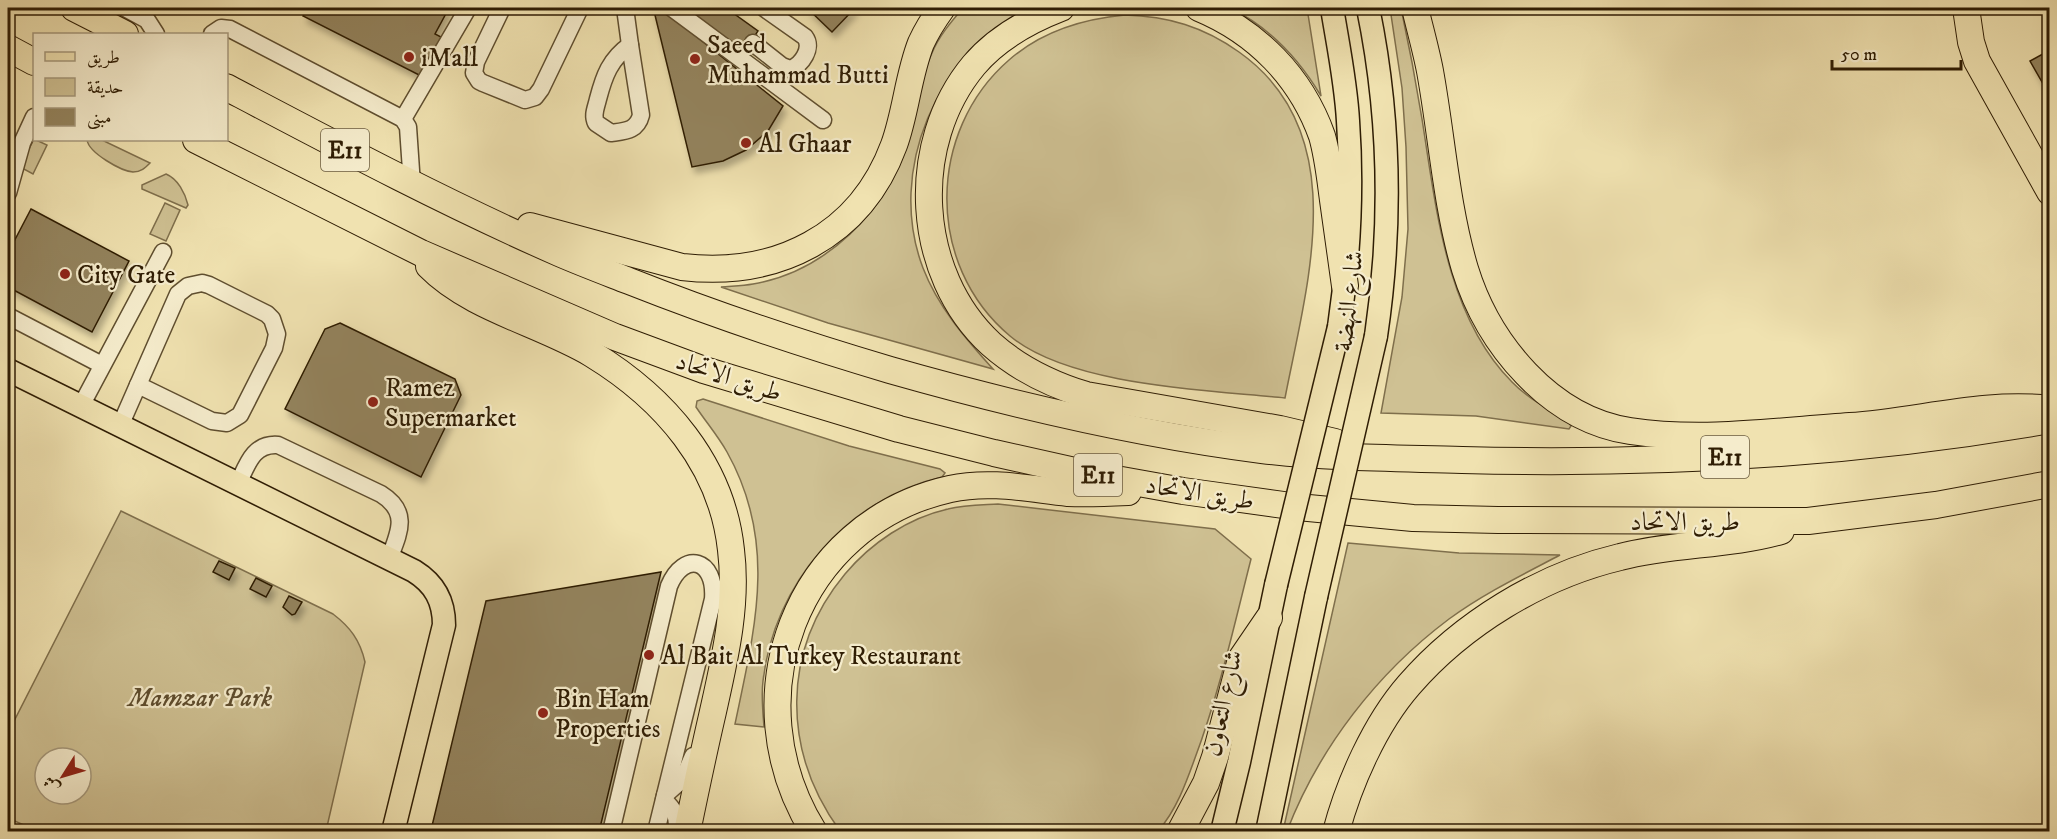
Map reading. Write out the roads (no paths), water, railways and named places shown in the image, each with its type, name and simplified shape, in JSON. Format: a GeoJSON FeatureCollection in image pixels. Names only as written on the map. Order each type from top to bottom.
{"type":"FeatureCollection","features":[{"type":"Feature","properties":{"kind":"highway"},"geometry":{"type":"LineString","coordinates":[[74,8],[124,33]]}},
{"type":"Feature","properties":{"kind":"highway"},"geometry":{"type":"LineString","coordinates":[[466,209],[690,268],[730,269],[754,266],[800,250],[821,238],[840,223],[858,206],[877,180],[895,143],[921,44],[942,8]]}},
{"type":"Feature","properties":{"kind":"highway"},"geometry":{"type":"LineString","coordinates":[[1060,8],[1018,28],[974,64],[946,111],[937,137],[928,192],[934,247],[955,299],[971,322],[989,343],[1011,360],[1034,376],[1060,387],[1086,395],[1280,429],[1399,459]]}},
{"type":"Feature","properties":{"kind":"highway"},"geometry":{"type":"LineString","coordinates":[[1199,8],[1224,19],[1266,50],[1284,68],[1300,90],[1322,137],[1328,162],[1345,286]]}},
{"type":"Feature","properties":{"kind":"highway"},"geometry":{"type":"LineString","coordinates":[[1415,8],[1430,69],[1453,219],[1466,271],[1486,318],[1508,354],[1538,386],[1570,410],[1608,426],[1629,431],[1695,436],[1857,426],[2000,408],[2049,409]]}},
{"type":"Feature","properties":{"kind":"highway"},"geometry":{"type":"LineString","coordinates":[[1966,8],[1971,42],[1977,61],[2046,178]]}},
{"type":"Feature","properties":{"kind":"highway"},"geometry":{"type":"LineString","coordinates":[[8,48],[33,61]]}},
{"type":"Feature","properties":{"kind":"highway","name":"طريق الاتحاد"},"geometry":{"type":"LineString","coordinates":[[228,88],[412,185],[561,254],[735,321],[814,348],[958,389],[1034,408],[1189,439],[1266,450],[1399,459],[1561,462],[1729,457],[1898,442],[2049,420]]}},
{"type":"Feature","properties":{"kind":"highway","name":"طريق الاتحاد"},"geometry":{"type":"LineString","coordinates":[[198,141],[421,253],[615,338],[704,370],[899,429],[1088,474],[1298,507],[1413,518],[1510,520],[1808,522],[1936,505],[2049,484]]}},
{"type":"Feature","properties":{"kind":"highway"},"geometry":{"type":"LineString","coordinates":[[421,253],[440,277],[461,291],[589,352],[640,388],[684,433],[717,491],[728,525],[732,552],[732,586],[728,631],[687,831]]}},
{"type":"Feature","properties":{"kind":"highway"},"geometry":{"type":"LineString","coordinates":[[814,831],[791,789],[783,761],[777,698],[786,647],[794,621],[805,596],[819,573],[836,552],[878,518],[902,505],[953,488],[1007,485],[1082,493],[1183,490]]}},
{"type":"Feature","properties":{"kind":"highway"},"geometry":{"type":"LineString","coordinates":[[1336,831],[1360,766],[1390,711],[1408,686],[1446,649],[1485,618],[1527,592],[1563,576],[1619,557],[1668,548],[1740,541],[1808,522]]}},
{"type":"Feature","properties":{"kind":"highway"},"geometry":{"type":"LineString","coordinates":[[1180,831],[1206,783],[1241,659],[1269,618]]}},
{"type":"Feature","properties":{"kind":"main road","name":"شارع النهضة"},"geometry":{"type":"LineString","coordinates":[[1276,585],[1339,327],[1345,286],[1350,230],[1348,119],[1332,8]]}},
{"type":"Feature","properties":{"kind":"main road","name":"شارع النهضة"},"geometry":{"type":"LineString","coordinates":[[1267,831],[1316,597],[1376,336],[1382,292],[1386,155],[1382,100],[1368,8]]}},
{"type":"Feature","properties":{"kind":"main road"},"geometry":{"type":"LineString","coordinates":[[8,370],[423,576],[430,584],[441,602],[444,613],[442,638],[393,831]]}},
{"type":"Feature","properties":{"kind":"main road","name":"شارع التعاون"},"geometry":{"type":"LineString","coordinates":[[1222,831],[1239,762],[1276,585]]}},
{"type":"Feature","properties":{"kind":"lane"},"geometry":{"type":"LineString","coordinates":[[125,8],[147,20],[155,33]]}},
{"type":"Feature","properties":{"kind":"lane"},"geometry":{"type":"LineString","coordinates":[[403,118],[468,8]]}},
{"type":"Feature","properties":{"kind":"lane"},"geometry":{"type":"LineString","coordinates":[[502,8],[476,62],[474,73],[479,81],[520,100],[525,100],[534,97],[541,89],[580,8]]}},
{"type":"Feature","properties":{"kind":"lane"},"geometry":{"type":"LineString","coordinates":[[625,8],[641,115],[638,124],[633,129],[611,134],[596,123],[594,114],[608,68],[630,45]]}},
{"type":"Feature","properties":{"kind":"lane"},"geometry":{"type":"LineString","coordinates":[[672,8],[823,120]]}},
{"type":"Feature","properties":{"kind":"lane"},"geometry":{"type":"LineString","coordinates":[[753,43],[782,66],[790,69],[797,65],[809,47],[805,37],[764,8]]}},
{"type":"Feature","properties":{"kind":"lane"},"geometry":{"type":"LineString","coordinates":[[214,33],[221,28],[230,29],[403,118],[408,127],[412,185]]}},
{"type":"Feature","properties":{"kind":"lane"},"geometry":{"type":"LineString","coordinates":[[8,193],[22,144],[33,119]]}},
{"type":"Feature","properties":{"kind":"lane"},"geometry":{"type":"LineString","coordinates":[[81,406],[163,252]]}},
{"type":"Feature","properties":{"kind":"lane"},"geometry":{"type":"LineString","coordinates":[[120,426],[174,301],[182,289],[195,284],[209,285],[267,314],[275,326],[277,333],[274,348],[240,415],[234,420],[219,423],[138,385]]}},
{"type":"Feature","properties":{"kind":"lane"},"geometry":{"type":"LineString","coordinates":[[8,316],[102,365]]}},
{"type":"Feature","properties":{"kind":"lane"},"geometry":{"type":"LineString","coordinates":[[237,484],[256,451],[270,444],[278,445],[381,494],[394,504],[400,520],[400,529],[389,559]]}},
{"type":"Feature","properties":{"kind":"lane"},"geometry":{"type":"LineString","coordinates":[[611,831],[669,586],[674,576],[682,568],[697,564],[706,568],[711,575],[712,599],[656,831]]}},
{"type":"Feature","properties":{"kind":"lane"},"geometry":{"type":"LineString","coordinates":[[664,797],[680,784],[687,774],[699,738],[711,721]]}},
{"type":"Feature","properties":{"kind":"lane"},"geometry":{"type":"LineString","coordinates":[[664,797],[675,812],[676,831]]}},
{"type":"Feature","properties":{"kind":"place","name":"iMall"},"geometry":{"type":"Point","coordinates":[409,57]}},
{"type":"Feature","properties":{"kind":"place","name":"Saeed Muhammad Butti"},"geometry":{"type":"Point","coordinates":[695,59]}},
{"type":"Feature","properties":{"kind":"place","name":"Al Ghaar"},"geometry":{"type":"Point","coordinates":[746,143]}},
{"type":"Feature","properties":{"kind":"place","name":"City Gate"},"geometry":{"type":"Point","coordinates":[65,274]}},
{"type":"Feature","properties":{"kind":"place","name":"Ramez Supermarket"},"geometry":{"type":"Point","coordinates":[373,402]}},
{"type":"Feature","properties":{"kind":"place","name":"Al Bait Al Turkey Restaurant"},"geometry":{"type":"Point","coordinates":[649,655]}},
{"type":"Feature","properties":{"kind":"place","name":"Bin Ham Properties"},"geometry":{"type":"Point","coordinates":[543,713]}},
{"type":"Feature","properties":{"kind":"park label","name":"Mamzar Park"},"geometry":{"type":"Point","coordinates":[200,697]}}]}
